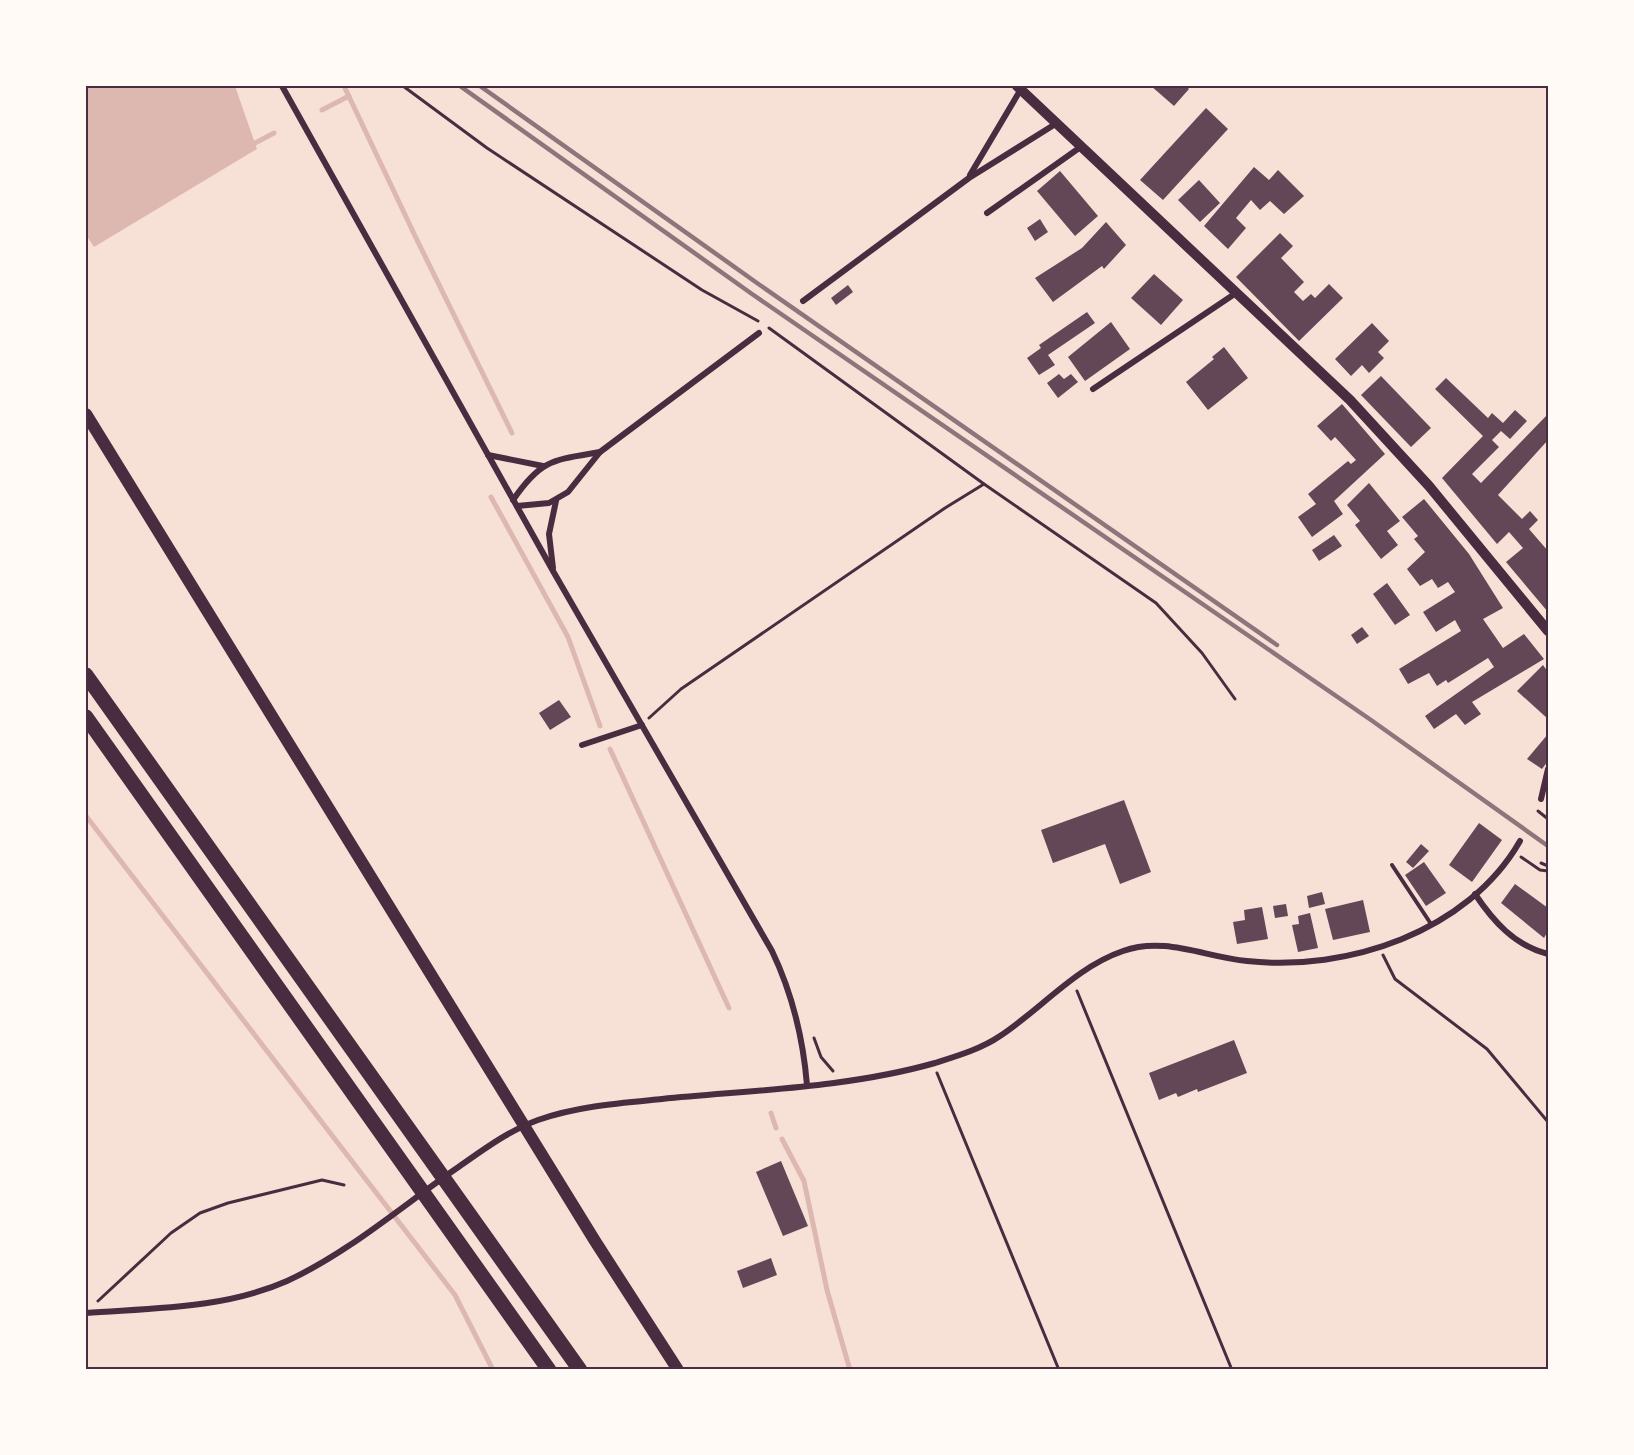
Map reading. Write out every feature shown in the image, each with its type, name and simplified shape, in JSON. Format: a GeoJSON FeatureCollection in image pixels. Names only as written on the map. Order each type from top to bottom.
{"type":"FeatureCollection","features":[{"type":"Feature","properties":{"kind":"highway"},"geometry":{"type":"LineString","coordinates":[[86,675],[580,1370]]}},
{"type":"Feature","properties":{"kind":"highway"},"geometry":{"type":"LineString","coordinates":[[86,717],[549,1370]]}},
{"type":"Feature","properties":{"kind":"main road"},"geometry":{"type":"LineString","coordinates":[[86,414],[595,1241],[678,1370]]}},
{"type":"Feature","properties":{"kind":"street"},"geometry":{"type":"LineString","coordinates":[[282,86],[553,571],[782,972],[800,1028],[807,1085]]}},
{"type":"Feature","properties":{"kind":"street"},"geometry":{"type":"LineString","coordinates":[[969,178],[1019,87],[1350,400],[1422,477],[1548,631]]}},
{"type":"Feature","properties":{"kind":"street"},"geometry":{"type":"LineString","coordinates":[[803,301],[969,178],[1058,123]]}},
{"type":"Feature","properties":{"kind":"street"},"geometry":{"type":"LineString","coordinates":[[987,213],[1082,146]]}},
{"type":"Feature","properties":{"kind":"street"},"geometry":{"type":"LineString","coordinates":[[1093,389],[1236,292]]}},
{"type":"Feature","properties":{"kind":"street"},"geometry":{"type":"LineString","coordinates":[[553,571],[549,534],[556,501],[578,482],[600,452],[759,333]]}},
{"type":"Feature","properties":{"kind":"street"},"geometry":{"type":"LineString","coordinates":[[515,503],[530,477],[543,466],[557,460],[600,452]]}},
{"type":"Feature","properties":{"kind":"street"},"geometry":{"type":"LineString","coordinates":[[488,455],[543,466]]}},
{"type":"Feature","properties":{"kind":"street"},"geometry":{"type":"LineString","coordinates":[[515,503],[556,501]]}},
{"type":"Feature","properties":{"kind":"street"},"geometry":{"type":"LineString","coordinates":[[582,744],[642,725]]}},
{"type":"Feature","properties":{"kind":"street"},"geometry":{"type":"LineString","coordinates":[[1541,800],[1548,769]]}},
{"type":"Feature","properties":{"kind":"street"},"geometry":{"type":"LineString","coordinates":[[86,1313],[196,1305],[242,1296],[285,1281],[314,1267],[491,1144],[516,1129],[558,1114],[628,1102],[807,1085],[933,1063],[997,1038],[1073,981],[1112,956],[1146,945],[1175,947],[1248,962],[1299,963],[1381,948],[1431,924],[1475,894],[1502,871],[1520,841]]}},
{"type":"Feature","properties":{"kind":"street"},"geometry":{"type":"LineString","coordinates":[[1475,894],[1505,931],[1530,947],[1548,954]]}},
{"type":"Feature","properties":{"kind":"lane"},"geometry":{"type":"LineString","coordinates":[[1392,864],[1431,924]]}},
{"type":"Feature","properties":{"kind":"path"},"geometry":{"type":"LineString","coordinates":[[403,86],[487,148],[689,282],[754,318],[984,484],[1156,603],[1197,646],[1235,699]]}},
{"type":"Feature","properties":{"kind":"path"},"geometry":{"type":"LineString","coordinates":[[642,725],[700,676],[945,508],[984,484]]}},
{"type":"Feature","properties":{"kind":"path"},"geometry":{"type":"LineString","coordinates":[[651,716],[656,725]]}},
{"type":"Feature","properties":{"kind":"path"},"geometry":{"type":"LineString","coordinates":[[1544,811],[1548,814]]}},
{"type":"Feature","properties":{"kind":"path"},"geometry":{"type":"LineString","coordinates":[[1514,852],[1540,870],[1548,871]]}},
{"type":"Feature","properties":{"kind":"path"},"geometry":{"type":"LineString","coordinates":[[1541,863],[1548,866]]}},
{"type":"Feature","properties":{"kind":"path"},"geometry":{"type":"LineString","coordinates":[[1381,948],[1395,979],[1487,1049],[1548,1122]]}},
{"type":"Feature","properties":{"kind":"path"},"geometry":{"type":"LineString","coordinates":[[1073,981],[1232,1370]]}},
{"type":"Feature","properties":{"kind":"path"},"geometry":{"type":"LineString","coordinates":[[813,1035],[825,1062],[848,1079]]}},
{"type":"Feature","properties":{"kind":"path"},"geometry":{"type":"LineString","coordinates":[[933,1063],[1059,1370]]}},
{"type":"Feature","properties":{"kind":"path"},"geometry":{"type":"LineString","coordinates":[[86,1313],[171,1233],[200,1213],[228,1203],[322,1180],[344,1185]]}},
{"type":"Feature","properties":{"kind":"shaded area"},"geometry":{"type":"Polygon","coordinates":[[[86,86],[235,86],[257,149],[94,247],[86,235],[86,86]]]}},
{"type":"Feature","properties":{"kind":"building"},"geometry":{"type":"Polygon","coordinates":[[[1151,86],[1186,86],[1189,89],[1174,106],[1151,86]]]}},
{"type":"Feature","properties":{"kind":"building"},"geometry":{"type":"Polygon","coordinates":[[[1206,108],[1228,129],[1163,200],[1140,180],[1206,108]]]}},
{"type":"Feature","properties":{"kind":"building"},"geometry":{"type":"Polygon","coordinates":[[[1254,167],[1269,180],[1278,170],[1304,196],[1284,214],[1270,201],[1260,210],[1251,200],[1236,218],[1246,228],[1228,249],[1204,226],[1254,167]]]}},
{"type":"Feature","properties":{"kind":"building"},"geometry":{"type":"Polygon","coordinates":[[[1060,171],[1098,216],[1075,236],[1037,191],[1060,171]]]}},
{"type":"Feature","properties":{"kind":"building"},"geometry":{"type":"Polygon","coordinates":[[[1199,180],[1220,203],[1200,222],[1178,200],[1199,180]]]}},
{"type":"Feature","properties":{"kind":"building"},"geometry":{"type":"Polygon","coordinates":[[[1040,219],[1048,232],[1035,241],[1027,228],[1040,219]]]}},
{"type":"Feature","properties":{"kind":"building"},"geometry":{"type":"Polygon","coordinates":[[[1106,222],[1126,245],[1104,269],[1102,266],[1053,302],[1035,278],[1082,248],[1106,222]]]}},
{"type":"Feature","properties":{"kind":"building"},"geometry":{"type":"Polygon","coordinates":[[[1280,233],[1293,246],[1281,258],[1304,282],[1294,292],[1303,301],[1311,294],[1315,298],[1329,284],[1343,298],[1299,341],[1236,277],[1280,233]]]}},
{"type":"Feature","properties":{"kind":"building"},"geometry":{"type":"Polygon","coordinates":[[[1154,274],[1183,300],[1161,325],[1131,298],[1154,274]]]}},
{"type":"Feature","properties":{"kind":"building"},"geometry":{"type":"Polygon","coordinates":[[[848,285],[853,292],[836,305],[831,298],[848,285]]]}},
{"type":"Feature","properties":{"kind":"building"},"geometry":{"type":"Polygon","coordinates":[[[1087,312],[1095,323],[1048,355],[1055,365],[1039,375],[1027,358],[1041,348],[1039,345],[1087,312]]]}},
{"type":"Feature","properties":{"kind":"building"},"geometry":{"type":"Polygon","coordinates":[[[1111,322],[1130,349],[1085,381],[1068,357],[1111,322]]]}},
{"type":"Feature","properties":{"kind":"building"},"geometry":{"type":"Polygon","coordinates":[[[1372,323],[1389,341],[1378,352],[1384,358],[1369,373],[1362,365],[1351,376],[1335,359],[1372,323]]]}},
{"type":"Feature","properties":{"kind":"building"},"geometry":{"type":"Polygon","coordinates":[[[1224,347],[1248,378],[1208,410],[1186,382],[1214,359],[1212,357],[1224,347]]]}},
{"type":"Feature","properties":{"kind":"building"},"geometry":{"type":"Polygon","coordinates":[[[1059,374],[1064,379],[1071,374],[1078,382],[1058,398],[1047,383],[1059,374]]]}},
{"type":"Feature","properties":{"kind":"building"},"geometry":{"type":"Polygon","coordinates":[[[1381,376],[1431,428],[1411,447],[1361,395],[1381,376]]]}},
{"type":"Feature","properties":{"kind":"building"},"geometry":{"type":"Polygon","coordinates":[[[1446,378],[1488,418],[1492,413],[1503,423],[1515,410],[1527,421],[1510,439],[1501,431],[1492,440],[1499,447],[1472,474],[1481,483],[1548,414],[1548,440],[1498,495],[1522,519],[1530,511],[1538,520],[1529,529],[1548,551],[1548,612],[1506,562],[1523,548],[1509,532],[1497,544],[1442,478],[1483,436],[1435,389],[1446,378]]]}},
{"type":"Feature","properties":{"kind":"building"},"geometry":{"type":"Polygon","coordinates":[[[1342,404],[1385,454],[1334,501],[1343,514],[1312,537],[1298,517],[1316,504],[1308,494],[1348,461],[1351,464],[1356,460],[1335,437],[1331,441],[1317,426],[1342,404]]]}},
{"type":"Feature","properties":{"kind":"building"},"geometry":{"type":"Polygon","coordinates":[[[1369,483],[1400,521],[1387,531],[1398,545],[1381,559],[1355,525],[1360,521],[1347,505],[1369,483]]]}},
{"type":"Feature","properties":{"kind":"building"},"geometry":{"type":"Polygon","coordinates":[[[1424,499],[1469,554],[1503,608],[1483,619],[1503,648],[1524,634],[1544,659],[1472,702],[1481,714],[1465,725],[1456,714],[1434,729],[1425,716],[1494,667],[1488,658],[1448,683],[1446,680],[1437,686],[1429,673],[1408,684],[1399,669],[1461,631],[1455,620],[1436,632],[1423,612],[1455,592],[1448,582],[1438,588],[1432,579],[1420,586],[1407,569],[1425,552],[1414,539],[1418,536],[1402,517],[1424,499]]]}},
{"type":"Feature","properties":{"kind":"building"},"geometry":{"type":"Polygon","coordinates":[[[1334,535],[1342,546],[1319,561],[1312,550],[1334,535]]]}},
{"type":"Feature","properties":{"kind":"building"},"geometry":{"type":"Polygon","coordinates":[[[1387,583],[1410,615],[1395,625],[1373,594],[1387,583]]]}},
{"type":"Feature","properties":{"kind":"building"},"geometry":{"type":"Polygon","coordinates":[[[1362,627],[1369,636],[1357,644],[1351,635],[1362,627]]]}},
{"type":"Feature","properties":{"kind":"building"},"geometry":{"type":"Polygon","coordinates":[[[1543,665],[1548,672],[1548,719],[1517,691],[1543,665]]]}},
{"type":"Feature","properties":{"kind":"building"},"geometry":{"type":"Polygon","coordinates":[[[559,700],[571,717],[550,730],[539,713],[559,700]]]}},
{"type":"Feature","properties":{"kind":"building"},"geometry":{"type":"Polygon","coordinates":[[[1548,734],[1548,761],[1542,769],[1527,759],[1548,734]]]}},
{"type":"Feature","properties":{"kind":"building"},"geometry":{"type":"Polygon","coordinates":[[[1124,800],[1151,872],[1120,884],[1105,844],[1053,863],[1041,830],[1124,800]]]}},
{"type":"Feature","properties":{"kind":"building"},"geometry":{"type":"Polygon","coordinates":[[[1479,823],[1502,840],[1472,882],[1449,865],[1479,823]]]}},
{"type":"Feature","properties":{"kind":"building"},"geometry":{"type":"Polygon","coordinates":[[[1421,844],[1429,851],[1413,868],[1406,862],[1421,844]]]}},
{"type":"Feature","properties":{"kind":"building"},"geometry":{"type":"Polygon","coordinates":[[[1424,862],[1446,893],[1426,906],[1405,875],[1424,862]]]}},
{"type":"Feature","properties":{"kind":"building"},"geometry":{"type":"Polygon","coordinates":[[[1515,884],[1548,908],[1548,931],[1544,938],[1501,903],[1515,884]]]}},
{"type":"Feature","properties":{"kind":"building"},"geometry":{"type":"Polygon","coordinates":[[[1322,892],[1325,904],[1309,908],[1307,896],[1322,892]]]}},
{"type":"Feature","properties":{"kind":"building"},"geometry":{"type":"Polygon","coordinates":[[[1363,900],[1370,932],[1333,940],[1325,909],[1363,900]]]}},
{"type":"Feature","properties":{"kind":"building"},"geometry":{"type":"Polygon","coordinates":[[[1286,904],[1288,916],[1275,918],[1273,906],[1286,904]]]}},
{"type":"Feature","properties":{"kind":"building"},"geometry":{"type":"Polygon","coordinates":[[[1262,907],[1268,939],[1237,944],[1233,922],[1245,920],[1244,910],[1262,907]]]}},
{"type":"Feature","properties":{"kind":"building"},"geometry":{"type":"Polygon","coordinates":[[[1310,913],[1318,948],[1298,952],[1292,925],[1299,924],[1298,916],[1310,913]]]}},
{"type":"Feature","properties":{"kind":"building"},"geometry":{"type":"Polygon","coordinates":[[[1234,1040],[1247,1073],[1198,1092],[1197,1089],[1178,1097],[1176,1093],[1159,1100],[1149,1073],[1234,1040]]]}},
{"type":"Feature","properties":{"kind":"building"},"geometry":{"type":"Polygon","coordinates":[[[781,1161],[808,1226],[783,1236],[756,1172],[781,1161]]]}},
{"type":"Feature","properties":{"kind":"building"},"geometry":{"type":"Polygon","coordinates":[[[771,1258],[777,1275],[743,1288],[737,1271],[771,1258]]]}},
{"type":"Feature","properties":{"kind":"waterway"},"geometry":{"type":"LineString","coordinates":[[344,86],[512,433]]}},
{"type":"Feature","properties":{"kind":"waterway"},"geometry":{"type":"LineString","coordinates":[[322,110],[349,96]]}},
{"type":"Feature","properties":{"kind":"waterway"},"geometry":{"type":"LineString","coordinates":[[255,143],[274,133]]}},
{"type":"Feature","properties":{"kind":"waterway"},"geometry":{"type":"LineString","coordinates":[[491,497],[568,637],[600,726]]}},
{"type":"Feature","properties":{"kind":"waterway"},"geometry":{"type":"LineString","coordinates":[[610,749],[729,1008]]}},
{"type":"Feature","properties":{"kind":"waterway"},"geometry":{"type":"LineString","coordinates":[[86,816],[455,1295],[493,1370]]}},
{"type":"Feature","properties":{"kind":"waterway"},"geometry":{"type":"LineString","coordinates":[[771,1113],[776,1128]]}},
{"type":"Feature","properties":{"kind":"waterway"},"geometry":{"type":"LineString","coordinates":[[782,1139],[804,1181],[827,1290],[850,1370]]}},
{"type":"Feature","properties":{"kind":"railway"},"geometry":{"type":"LineString","coordinates":[[460,86],[752,294],[1371,720],[1548,846]]}},
{"type":"Feature","properties":{"kind":"railway"},"geometry":{"type":"LineString","coordinates":[[480,86],[757,283],[1277,645]]}}]}
